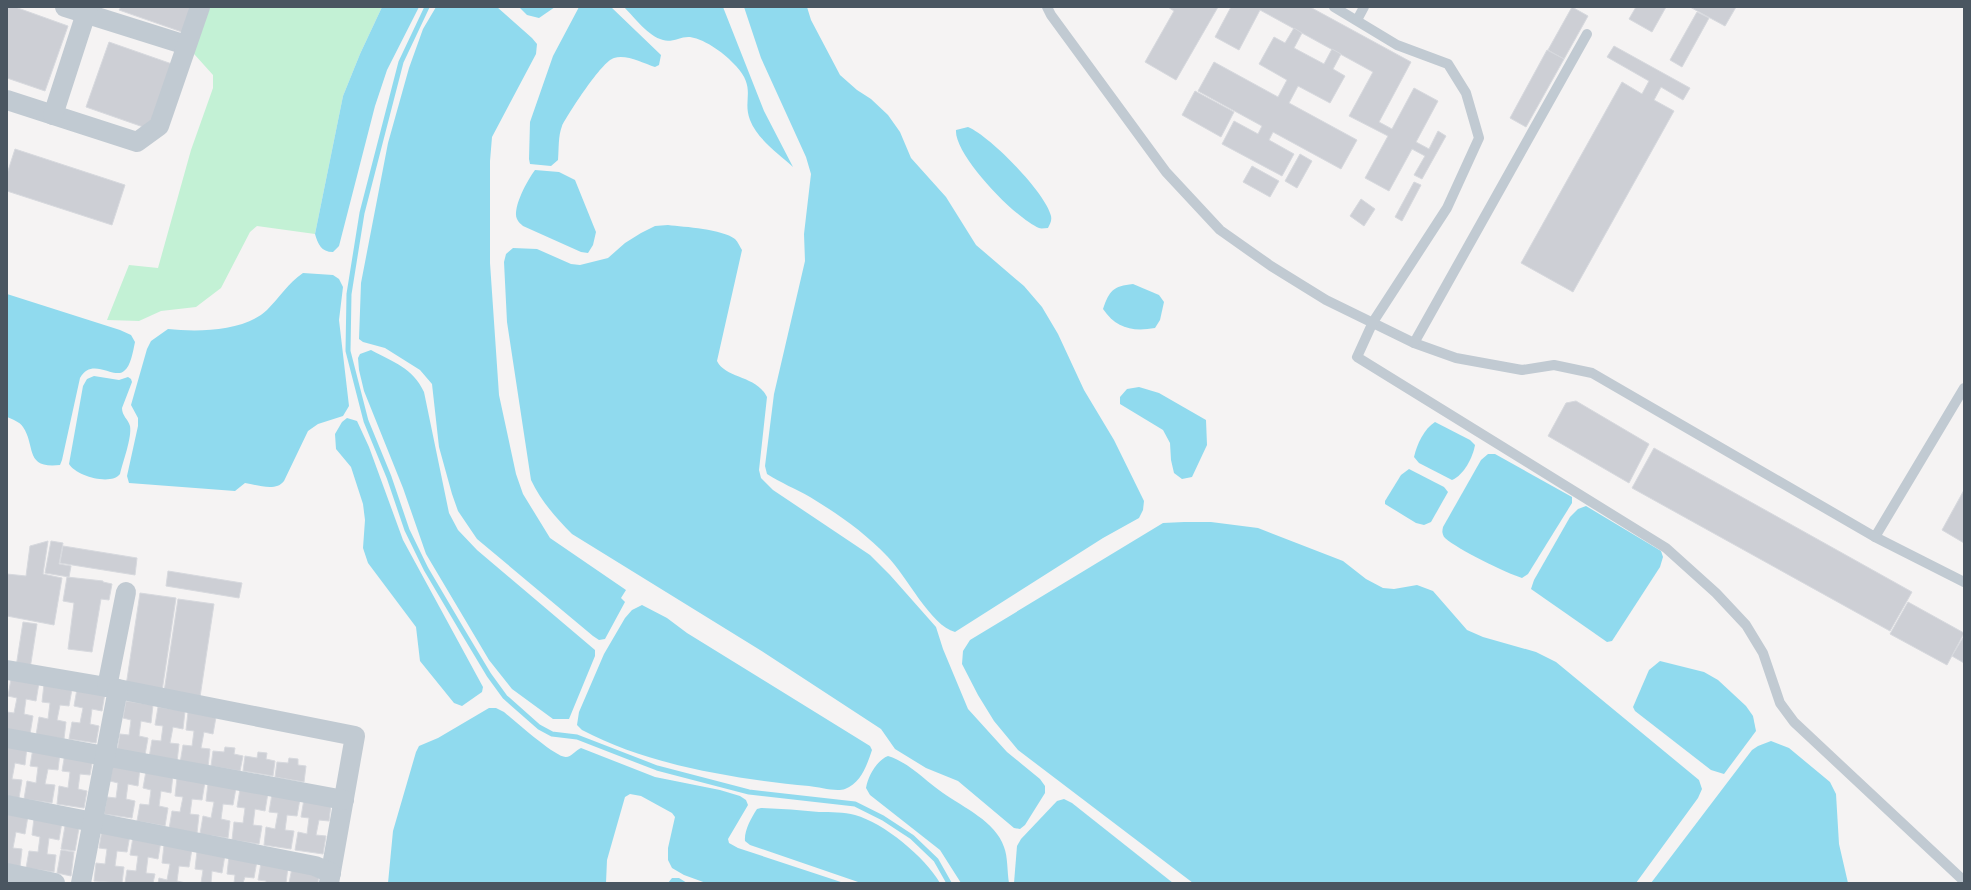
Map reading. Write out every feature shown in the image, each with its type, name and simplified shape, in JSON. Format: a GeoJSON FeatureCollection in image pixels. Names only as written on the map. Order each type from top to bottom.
{"type":"FeatureCollection","features":[{"type":"Feature","properties":{"kind":"street"},"geometry":{"type":"LineString","coordinates":[[64,7],[87,11],[186,45]]}},
{"type":"Feature","properties":{"kind":"street"},"geometry":{"type":"LineString","coordinates":[[7,100],[137,142],[158,126],[200,7]]}},
{"type":"Feature","properties":{"kind":"street"},"geometry":{"type":"LineString","coordinates":[[53,115],[87,11]]}},
{"type":"Feature","properties":{"kind":"street"},"geometry":{"type":"LineString","coordinates":[[81,883],[106,756],[113,688],[126,592]]}},
{"type":"Feature","properties":{"kind":"street"},"geometry":{"type":"LineString","coordinates":[[7,670],[113,688],[355,736],[330,878],[315,866],[7,805]]}},
{"type":"Feature","properties":{"kind":"street"},"geometry":{"type":"LineString","coordinates":[[7,738],[344,800]]}},
{"type":"Feature","properties":{"kind":"street"},"geometry":{"type":"LineString","coordinates":[[7,873],[55,883]]}},
{"type":"Feature","properties":{"kind":"lane"},"geometry":{"type":"LineString","coordinates":[[1047,7],[1050,15],[1166,172],[1220,230],[1271,266],[1326,300],[1414,343],[1456,358],[1522,370],[1554,365],[1592,373],[1875,537],[1964,582]]}},
{"type":"Feature","properties":{"kind":"lane"},"geometry":{"type":"LineString","coordinates":[[1334,7],[1397,45],[1448,64],[1466,93],[1479,138],[1447,208],[1373,322],[1357,357],[1666,548],[1716,593],[1746,625],[1763,653],[1780,703],[1794,722],[1964,881]]}},
{"type":"Feature","properties":{"kind":"lane"},"geometry":{"type":"LineString","coordinates":[[1357,20],[1364,7]]}},
{"type":"Feature","properties":{"kind":"lane"},"geometry":{"type":"LineString","coordinates":[[1414,343],[1587,34]]}},
{"type":"Feature","properties":{"kind":"lane"},"geometry":{"type":"LineString","coordinates":[[1875,537],[1964,388]]}},
{"type":"Feature","properties":{"kind":"green space"},"geometry":{"type":"Polygon","coordinates":[[[200,7],[382,7],[360,54],[343,96],[315,234],[257,226],[250,232],[221,288],[196,307],[161,311],[139,321],[107,320],[129,265],[158,268],[191,150],[213,88],[213,75],[186,45],[200,7]]]}},
{"type":"Feature","properties":{"kind":"water"},"geometry":{"type":"Polygon","coordinates":[[[382,7],[419,7],[387,70],[375,106],[339,246],[333,252],[329,252],[321,247],[315,234],[343,96],[360,54],[382,7]]]}},
{"type":"Feature","properties":{"kind":"water"},"geometry":{"type":"Polygon","coordinates":[[[436,7],[497,7],[537,44],[536,54],[492,137],[490,161],[490,263],[499,395],[516,474],[523,494],[550,538],[626,590],[621,598],[625,602],[605,639],[599,640],[593,636],[477,539],[458,511],[452,494],[439,447],[432,384],[420,370],[385,348],[363,342],[359,339],[361,283],[388,143],[409,68],[423,29],[436,7]]]}},
{"type":"Feature","properties":{"kind":"water"},"geometry":{"type":"Polygon","coordinates":[[[519,7],[555,7],[539,18],[527,15],[519,7]]]}},
{"type":"Feature","properties":{"kind":"water"},"geometry":{"type":"Polygon","coordinates":[[[579,7],[611,7],[661,55],[659,65],[655,67],[624,57],[614,58],[609,61],[586,89],[562,126],[559,138],[558,160],[551,166],[530,164],[530,122],[553,56],[579,7]]]}},
{"type":"Feature","properties":{"kind":"water"},"geometry":{"type":"Polygon","coordinates":[[[624,7],[723,7],[764,111],[793,167],[763,140],[753,127],[748,113],[748,88],[746,81],[732,61],[703,41],[690,37],[666,41],[657,38],[642,26],[624,7]]]}},
{"type":"Feature","properties":{"kind":"water"},"geometry":{"type":"Polygon","coordinates":[[[744,7],[807,7],[811,20],[840,75],[857,90],[871,99],[888,115],[900,132],[911,158],[946,197],[976,245],[1024,286],[1042,307],[1058,334],[1084,390],[1114,440],[1144,501],[1143,510],[1139,518],[1103,538],[955,632],[946,628],[937,620],[919,599],[894,564],[869,539],[820,503],[767,474],[765,466],[774,394],[805,261],[804,234],[811,174],[806,157],[761,58],[744,7]]]}},
{"type":"Feature","properties":{"kind":"water"},"geometry":{"type":"Polygon","coordinates":[[[968,127],[990,141],[1028,180],[1047,206],[1051,216],[1051,222],[1048,228],[1039,228],[1016,212],[1002,200],[975,170],[958,141],[956,130],[968,127]]]}},
{"type":"Feature","properties":{"kind":"water"},"geometry":{"type":"Polygon","coordinates":[[[535,170],[559,172],[575,180],[596,232],[593,245],[588,253],[581,252],[523,226],[518,221],[516,214],[519,201],[535,170]]]}},
{"type":"Feature","properties":{"kind":"water"},"geometry":{"type":"Polygon","coordinates":[[[668,225],[703,229],[721,233],[735,239],[738,243],[742,250],[717,361],[721,367],[727,371],[756,385],[767,397],[759,470],[761,478],[773,490],[870,555],[890,575],[936,627],[943,649],[968,709],[1007,752],[1040,779],[1045,786],[1045,793],[1025,825],[1020,829],[1014,828],[958,781],[926,768],[895,749],[881,729],[760,650],[572,534],[549,509],[539,495],[531,480],[507,322],[504,262],[506,254],[513,248],[537,249],[571,264],[580,265],[608,258],[625,243],[641,233],[655,226],[668,225]]]}},
{"type":"Feature","properties":{"kind":"water"},"geometry":{"type":"Polygon","coordinates":[[[303,273],[333,275],[339,279],[343,287],[339,320],[349,406],[343,416],[318,424],[308,431],[284,481],[276,486],[266,487],[245,483],[235,491],[129,483],[127,476],[138,426],[138,418],[131,405],[147,349],[151,341],[168,329],[220,329],[246,323],[267,310],[288,286],[303,273]]]}},
{"type":"Feature","properties":{"kind":"water"},"geometry":{"type":"Polygon","coordinates":[[[1133,284],[1159,295],[1164,302],[1160,320],[1155,328],[1132,329],[1125,327],[1113,321],[1103,309],[1107,298],[1113,290],[1121,286],[1133,284]]]}},
{"type":"Feature","properties":{"kind":"water"},"geometry":{"type":"Polygon","coordinates":[[[7,294],[120,330],[131,335],[135,342],[130,362],[124,371],[115,373],[97,368],[85,372],[80,378],[60,465],[49,465],[36,460],[27,434],[22,425],[7,417],[7,294]]]}},
{"type":"Feature","properties":{"kind":"water"},"geometry":{"type":"Polygon","coordinates":[[[371,350],[402,366],[414,377],[424,392],[449,513],[458,530],[477,550],[595,650],[595,656],[569,719],[553,719],[512,689],[489,660],[426,554],[403,488],[364,391],[358,358],[360,354],[371,350]]]}},
{"type":"Feature","properties":{"kind":"water"},"geometry":{"type":"Polygon","coordinates":[[[94,376],[119,380],[128,377],[132,382],[122,408],[130,426],[129,443],[120,474],[116,478],[102,479],[86,476],[69,464],[83,386],[87,379],[94,376]]]}},
{"type":"Feature","properties":{"kind":"water"},"geometry":{"type":"Polygon","coordinates":[[[1139,387],[1159,393],[1206,420],[1207,445],[1192,477],[1182,479],[1174,473],[1171,460],[1170,443],[1163,430],[1120,404],[1120,397],[1127,389],[1139,387]]]}},
{"type":"Feature","properties":{"kind":"water"},"geometry":{"type":"Polygon","coordinates":[[[347,418],[357,421],[369,447],[403,540],[483,687],[482,692],[462,706],[454,703],[420,661],[416,627],[368,563],[363,548],[365,520],[363,504],[351,467],[336,449],[335,434],[342,422],[347,418]]]}},
{"type":"Feature","properties":{"kind":"water"},"geometry":{"type":"Polygon","coordinates":[[[1435,422],[1470,440],[1475,445],[1472,455],[1464,470],[1452,480],[1419,463],[1414,457],[1422,437],[1435,422]]]}},
{"type":"Feature","properties":{"kind":"water"},"geometry":{"type":"Polygon","coordinates":[[[1488,454],[1495,454],[1572,497],[1572,503],[1528,574],[1522,578],[1494,566],[1451,543],[1445,538],[1442,531],[1481,460],[1488,454]]]}},
{"type":"Feature","properties":{"kind":"water"},"geometry":{"type":"Polygon","coordinates":[[[1409,469],[1444,487],[1448,492],[1431,522],[1424,525],[1416,523],[1385,504],[1385,501],[1401,475],[1409,469]]]}},
{"type":"Feature","properties":{"kind":"water"},"geometry":{"type":"Polygon","coordinates":[[[1586,506],[1661,551],[1663,557],[1660,567],[1612,641],[1607,642],[1531,589],[1534,580],[1570,517],[1578,509],[1586,506]]]}},
{"type":"Feature","properties":{"kind":"water"},"geometry":{"type":"Polygon","coordinates":[[[1211,522],[1258,528],[1343,561],[1366,579],[1383,588],[1394,589],[1417,585],[1433,591],[1467,630],[1483,637],[1536,652],[1556,662],[1699,780],[1702,789],[1698,798],[1636,883],[1193,883],[1018,750],[994,721],[978,695],[962,664],[963,651],[970,640],[1163,523],[1211,522]]]}},
{"type":"Feature","properties":{"kind":"water"},"geometry":{"type":"Polygon","coordinates":[[[642,605],[667,618],[687,633],[870,746],[872,750],[863,773],[851,786],[841,790],[752,779],[692,768],[635,753],[582,730],[577,725],[579,712],[604,654],[625,618],[632,610],[642,605]]]}},
{"type":"Feature","properties":{"kind":"water"},"geometry":{"type":"Polygon","coordinates":[[[1660,661],[1704,672],[1718,680],[1746,706],[1753,716],[1756,731],[1724,774],[1711,770],[1635,711],[1633,707],[1649,670],[1660,661]]]}},
{"type":"Feature","properties":{"kind":"water"},"geometry":{"type":"Polygon","coordinates":[[[489,708],[496,708],[504,712],[525,730],[561,756],[568,757],[581,748],[655,777],[720,790],[740,796],[746,800],[748,805],[728,839],[729,843],[738,848],[844,883],[706,883],[684,875],[672,868],[668,860],[668,848],[675,817],[672,813],[641,796],[630,794],[625,797],[607,860],[606,883],[388,883],[393,831],[419,746],[438,738],[489,708]]]}},
{"type":"Feature","properties":{"kind":"water"},"geometry":{"type":"Polygon","coordinates":[[[1771,741],[1789,748],[1830,782],[1836,794],[1839,844],[1848,883],[1651,883],[1752,750],[1771,741]]]}},
{"type":"Feature","properties":{"kind":"water"},"geometry":{"type":"Polygon","coordinates":[[[888,756],[910,767],[943,793],[986,822],[994,830],[1004,847],[1009,883],[961,883],[940,850],[870,795],[866,788],[869,778],[880,761],[888,756]]]}},
{"type":"Feature","properties":{"kind":"water"},"geometry":{"type":"Polygon","coordinates":[[[1064,799],[1072,803],[1173,883],[1014,883],[1017,846],[1021,839],[1057,801],[1064,799]]]}},
{"type":"Feature","properties":{"kind":"water"},"geometry":{"type":"Polygon","coordinates":[[[757,809],[842,813],[855,815],[866,819],[891,833],[903,842],[924,863],[940,883],[861,883],[750,845],[745,841],[747,829],[750,820],[757,809]]]}},
{"type":"Feature","properties":{"kind":"water"},"geometry":{"type":"Polygon","coordinates":[[[672,878],[679,878],[687,883],[668,883],[672,878]]]}},
{"type":"Feature","properties":{"kind":"building"},"geometry":{"type":"Polygon","coordinates":[[[7,7],[15,7],[68,26],[45,91],[7,78],[7,7]]]}},
{"type":"Feature","properties":{"kind":"building"},"geometry":{"type":"Polygon","coordinates":[[[121,7],[191,7],[182,32],[119,10],[121,7]]]}},
{"type":"Feature","properties":{"kind":"building"},"geometry":{"type":"Polygon","coordinates":[[[1168,7],[1218,7],[1176,80],[1145,62],[1174,11],[1168,7]]]}},
{"type":"Feature","properties":{"kind":"building"},"geometry":{"type":"Polygon","coordinates":[[[1231,7],[1310,7],[1411,62],[1379,122],[1392,129],[1414,88],[1438,101],[1416,142],[1429,149],[1438,131],[1446,136],[1422,179],[1414,175],[1425,156],[1412,149],[1389,191],[1365,178],[1388,136],[1349,116],[1373,72],[1260,10],[1239,50],[1215,37],[1231,7]]]}},
{"type":"Feature","properties":{"kind":"building"},"geometry":{"type":"Polygon","coordinates":[[[1572,7],[1588,16],[1564,59],[1548,50],[1572,7]]]}},
{"type":"Feature","properties":{"kind":"building"},"geometry":{"type":"Polygon","coordinates":[[[1636,7],[1666,7],[1652,32],[1629,19],[1636,7]]]}},
{"type":"Feature","properties":{"kind":"building"},"geometry":{"type":"Polygon","coordinates":[[[1690,7],[1736,7],[1725,26],[1690,7]]]}},
{"type":"Feature","properties":{"kind":"building"},"geometry":{"type":"Polygon","coordinates":[[[1697,12],[1709,18],[1682,67],[1670,60],[1697,12]]]}},
{"type":"Feature","properties":{"kind":"building"},"geometry":{"type":"Polygon","coordinates":[[[1294,28],[1302,33],[1294,48],[1324,64],[1332,49],[1341,54],[1333,69],[1345,76],[1330,103],[1298,86],[1289,103],[1357,140],[1341,169],[1273,132],[1269,140],[1294,154],[1282,176],[1222,144],[1234,121],[1258,134],[1262,126],[1198,91],[1214,62],[1278,97],[1287,80],[1259,64],[1274,37],[1285,43],[1294,28]]]}},
{"type":"Feature","properties":{"kind":"building"},"geometry":{"type":"Polygon","coordinates":[[[109,42],[172,64],[149,129],[86,107],[109,42]]]}},
{"type":"Feature","properties":{"kind":"building"},"geometry":{"type":"Polygon","coordinates":[[[1614,46],[1690,88],[1683,100],[1661,87],[1654,100],[1674,111],[1573,292],[1521,263],[1622,82],[1642,94],[1649,81],[1607,57],[1614,46]]]}},
{"type":"Feature","properties":{"kind":"building"},"geometry":{"type":"Polygon","coordinates":[[[1547,50],[1564,59],[1526,127],[1510,118],[1547,50]]]}},
{"type":"Feature","properties":{"kind":"building"},"geometry":{"type":"Polygon","coordinates":[[[1195,91],[1234,112],[1221,137],[1182,115],[1195,91]]]}},
{"type":"Feature","properties":{"kind":"building"},"geometry":{"type":"Polygon","coordinates":[[[15,149],[125,185],[112,225],[7,191],[7,174],[15,149]]]}},
{"type":"Feature","properties":{"kind":"building"},"geometry":{"type":"Polygon","coordinates":[[[1300,154],[1312,161],[1297,188],[1285,181],[1300,154]]]}},
{"type":"Feature","properties":{"kind":"building"},"geometry":{"type":"Polygon","coordinates":[[[1252,166],[1279,181],[1270,197],[1243,182],[1252,166]]]}},
{"type":"Feature","properties":{"kind":"building"},"geometry":{"type":"Polygon","coordinates":[[[1414,182],[1421,185],[1402,221],[1395,217],[1414,182]]]}},
{"type":"Feature","properties":{"kind":"building"},"geometry":{"type":"Polygon","coordinates":[[[1361,199],[1375,209],[1364,226],[1350,216],[1361,199]]]}},
{"type":"Feature","properties":{"kind":"building"},"geometry":{"type":"Polygon","coordinates":[[[1576,401],[1649,444],[1629,483],[1548,436],[1566,403],[1576,401]]]}},
{"type":"Feature","properties":{"kind":"building"},"geometry":{"type":"Polygon","coordinates":[[[1654,448],[1912,592],[1890,631],[1632,488],[1654,448]]]}},
{"type":"Feature","properties":{"kind":"building"},"geometry":{"type":"Polygon","coordinates":[[[1964,490],[1964,543],[1942,530],[1964,490]]]}},
{"type":"Feature","properties":{"kind":"building"},"geometry":{"type":"Polygon","coordinates":[[[48,541],[43,574],[62,578],[54,625],[7,616],[7,574],[26,576],[30,546],[48,541]]]}},
{"type":"Feature","properties":{"kind":"building"},"geometry":{"type":"Polygon","coordinates":[[[51,541],[63,543],[59,564],[71,566],[69,577],[45,573],[51,541]]]}},
{"type":"Feature","properties":{"kind":"building"},"geometry":{"type":"Polygon","coordinates":[[[63,546],[137,558],[135,575],[60,563],[63,546]]]}},
{"type":"Feature","properties":{"kind":"building"},"geometry":{"type":"Polygon","coordinates":[[[168,571],[242,583],[239,598],[166,586],[168,571]]]}},
{"type":"Feature","properties":{"kind":"building"},"geometry":{"type":"Polygon","coordinates":[[[67,577],[103,581],[112,584],[109,600],[101,599],[92,652],[68,649],[74,603],[63,601],[67,577]]]}},
{"type":"Feature","properties":{"kind":"building"},"geometry":{"type":"Polygon","coordinates":[[[140,593],[176,598],[162,691],[126,686],[140,593]]]}},
{"type":"Feature","properties":{"kind":"building"},"geometry":{"type":"Polygon","coordinates":[[[178,599],[214,604],[200,697],[164,692],[178,599]]]}},
{"type":"Feature","properties":{"kind":"building"},"geometry":{"type":"Polygon","coordinates":[[[1908,602],[1964,633],[1947,665],[1890,634],[1908,602]]]}},
{"type":"Feature","properties":{"kind":"building"},"geometry":{"type":"Polygon","coordinates":[[[23,622],[37,624],[30,669],[16,667],[23,622]]]}},
{"type":"Feature","properties":{"kind":"building"},"geometry":{"type":"Polygon","coordinates":[[[1964,636],[1964,663],[1952,656],[1964,636]]]}},
{"type":"Feature","properties":{"kind":"building"},"geometry":{"type":"Polygon","coordinates":[[[11,679],[39,683],[36,701],[26,699],[24,714],[33,716],[30,734],[7,730],[7,712],[14,713],[17,698],[8,696],[11,679]]]}},
{"type":"Feature","properties":{"kind":"building"},"geometry":{"type":"Polygon","coordinates":[[[44,684],[72,689],[69,706],[60,705],[57,720],[66,722],[64,739],[36,735],[39,717],[48,719],[50,703],[42,702],[44,684]]]}},
{"type":"Feature","properties":{"kind":"building"},"geometry":{"type":"Polygon","coordinates":[[[77,689],[105,693],[102,711],[92,709],[90,724],[99,726],[96,743],[69,739],[72,722],[80,723],[83,708],[74,706],[77,689]]]}},
{"type":"Feature","properties":{"kind":"building"},"geometry":{"type":"Polygon","coordinates":[[[126,701],[153,705],[151,723],[141,721],[139,736],[148,738],[145,755],[117,751],[120,734],[129,735],[131,720],[123,718],[126,701]]]}},
{"type":"Feature","properties":{"kind":"building"},"geometry":{"type":"Polygon","coordinates":[[[158,707],[185,711],[183,729],[173,727],[170,743],[179,744],[177,762],[149,758],[152,740],[161,741],[163,726],[155,725],[158,707]]]}},
{"type":"Feature","properties":{"kind":"building"},"geometry":{"type":"Polygon","coordinates":[[[188,712],[216,717],[213,734],[204,732],[201,748],[210,749],[208,767],[180,763],[183,745],[192,746],[194,731],[186,730],[188,712]]]}},
{"type":"Feature","properties":{"kind":"building"},"geometry":{"type":"Polygon","coordinates":[[[7,744],[27,747],[25,765],[15,763],[12,779],[22,780],[19,798],[7,796],[7,744]]]}},
{"type":"Feature","properties":{"kind":"building"},"geometry":{"type":"Polygon","coordinates":[[[225,747],[235,748],[234,754],[243,756],[240,771],[211,766],[213,751],[224,752],[225,747]]]}},
{"type":"Feature","properties":{"kind":"building"},"geometry":{"type":"Polygon","coordinates":[[[33,748],[60,753],[58,770],[48,769],[45,784],[55,785],[52,803],[24,799],[27,781],[36,783],[38,767],[30,766],[33,748]]]}},
{"type":"Feature","properties":{"kind":"building"},"geometry":{"type":"Polygon","coordinates":[[[258,752],[267,753],[266,759],[275,761],[273,776],[243,771],[245,756],[257,758],[258,752]]]}},
{"type":"Feature","properties":{"kind":"building"},"geometry":{"type":"Polygon","coordinates":[[[65,753],[93,758],[90,775],[80,774],[78,789],[87,791],[84,808],[57,804],[59,786],[68,788],[70,772],[62,771],[65,753]]]}},
{"type":"Feature","properties":{"kind":"building"},"geometry":{"type":"Polygon","coordinates":[[[289,758],[298,759],[298,765],[306,766],[304,782],[275,777],[277,762],[288,763],[289,758]]]}},
{"type":"Feature","properties":{"kind":"building"},"geometry":{"type":"Polygon","coordinates":[[[113,764],[140,768],[138,786],[128,784],[126,799],[135,801],[132,818],[104,814],[107,797],[116,798],[118,783],[110,781],[113,764]]]}},
{"type":"Feature","properties":{"kind":"building"},"geometry":{"type":"Polygon","coordinates":[[[146,771],[173,775],[171,793],[161,791],[159,806],[168,808],[165,826],[137,821],[140,804],[149,805],[151,790],[143,788],[146,771]]]}},
{"type":"Feature","properties":{"kind":"building"},"geometry":{"type":"Polygon","coordinates":[[[177,778],[205,782],[202,800],[192,799],[190,814],[199,815],[197,833],[169,829],[172,811],[180,812],[183,797],[175,796],[177,778]]]}},
{"type":"Feature","properties":{"kind":"building"},"geometry":{"type":"Polygon","coordinates":[[[208,783],[236,788],[233,805],[223,804],[221,819],[230,821],[228,838],[200,834],[203,816],[211,818],[214,802],[206,801],[208,783]]]}},
{"type":"Feature","properties":{"kind":"building"},"geometry":{"type":"Polygon","coordinates":[[[240,789],[268,793],[265,811],[255,809],[253,825],[262,826],[259,844],[232,840],[234,822],[243,823],[245,808],[237,807],[240,789]]]}},
{"type":"Feature","properties":{"kind":"building"},"geometry":{"type":"Polygon","coordinates":[[[272,794],[300,799],[297,816],[287,815],[285,830],[294,831],[291,849],[264,845],[266,827],[275,829],[278,813],[269,812],[272,794]]]}},
{"type":"Feature","properties":{"kind":"building"},"geometry":{"type":"Polygon","coordinates":[[[304,799],[331,804],[329,821],[319,820],[316,835],[326,836],[323,854],[295,850],[298,832],[307,834],[309,818],[301,817],[304,799]]]}},
{"type":"Feature","properties":{"kind":"building"},"geometry":{"type":"Polygon","coordinates":[[[7,813],[28,816],[25,834],[16,832],[13,848],[22,849],[20,867],[7,865],[7,813]]]}},
{"type":"Feature","properties":{"kind":"building"},"geometry":{"type":"Polygon","coordinates":[[[34,818],[62,822],[59,840],[49,838],[47,854],[56,855],[54,872],[26,868],[29,851],[38,852],[40,837],[32,835],[34,818]]]}},
{"type":"Feature","properties":{"kind":"building"},"geometry":{"type":"Polygon","coordinates":[[[65,826],[79,828],[75,851],[61,849],[65,826]]]}},
{"type":"Feature","properties":{"kind":"building"},"geometry":{"type":"Polygon","coordinates":[[[102,830],[130,835],[127,852],[117,851],[115,866],[124,867],[122,883],[94,881],[96,863],[105,864],[107,849],[99,848],[102,830]]]}},
{"type":"Feature","properties":{"kind":"building"},"geometry":{"type":"Polygon","coordinates":[[[133,837],[161,841],[158,859],[148,857],[146,873],[155,874],[153,883],[125,883],[127,870],[136,871],[138,856],[130,855],[133,837]]]}},
{"type":"Feature","properties":{"kind":"building"},"geometry":{"type":"Polygon","coordinates":[[[164,845],[192,849],[189,867],[179,866],[177,881],[186,883],[158,883],[159,878],[167,880],[170,864],[162,863],[164,845]]]}},
{"type":"Feature","properties":{"kind":"building"},"geometry":{"type":"Polygon","coordinates":[[[61,850],[74,852],[71,876],[57,873],[61,850]]]}},
{"type":"Feature","properties":{"kind":"building"},"geometry":{"type":"Polygon","coordinates":[[[197,851],[225,855],[222,873],[212,871],[211,883],[201,883],[203,870],[195,869],[197,851]]]}},
{"type":"Feature","properties":{"kind":"building"},"geometry":{"type":"Polygon","coordinates":[[[229,856],[257,861],[254,878],[245,877],[243,883],[234,883],[235,875],[227,874],[229,856]]]}},
{"type":"Feature","properties":{"kind":"building"},"geometry":{"type":"Polygon","coordinates":[[[261,863],[288,867],[286,883],[266,883],[266,881],[258,880],[261,863]]]}},
{"type":"Feature","properties":{"kind":"building"},"geometry":{"type":"Polygon","coordinates":[[[292,868],[319,872],[318,883],[289,883],[292,868]]]}},
{"type":"Feature","properties":{"kind":"waterway"},"geometry":{"type":"LineString","coordinates":[[427,7],[401,62],[362,213],[349,294],[348,351],[366,421],[389,477],[407,530],[426,569],[462,630],[489,675],[505,697],[539,727],[552,734],[577,737],[657,768],[749,792],[855,804],[883,818],[912,837],[936,860],[949,883]]}}]}
